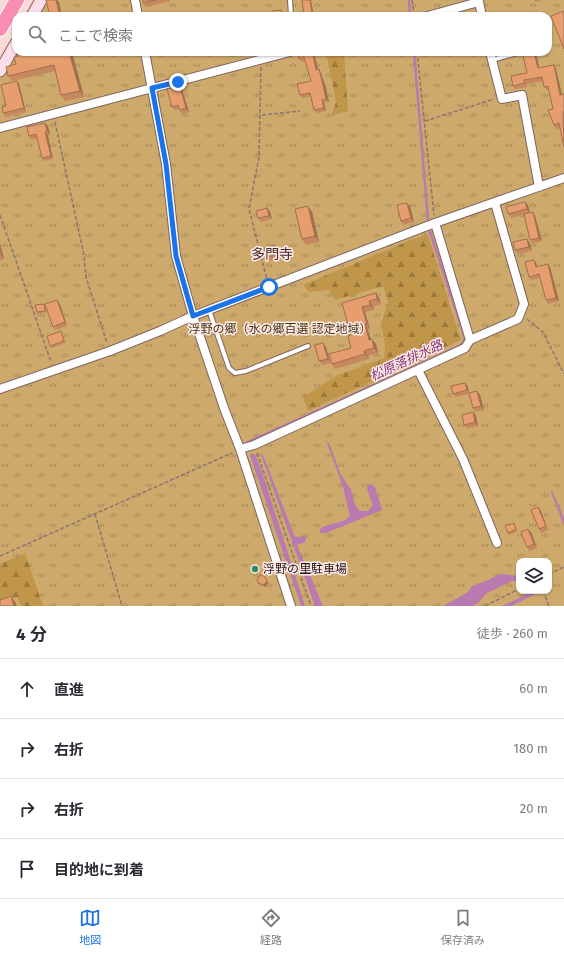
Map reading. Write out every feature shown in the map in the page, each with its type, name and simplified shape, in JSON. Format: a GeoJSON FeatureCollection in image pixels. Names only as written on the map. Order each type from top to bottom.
{"type":"FeatureCollection","features":[{"type":"Feature","properties":{"kind":"highway"},"geometry":{"type":"LineString","coordinates":[[0,29],[17,0]]}},
{"type":"Feature","properties":{"kind":"street"},"geometry":{"type":"LineString","coordinates":[[34,12],[41,0]]}},
{"type":"Feature","properties":{"kind":"street"},"geometry":{"type":"LineString","coordinates":[[135,0],[137,12]]}},
{"type":"Feature","properties":{"kind":"street"},"geometry":{"type":"LineString","coordinates":[[441,12],[479,1],[481,12]]}},
{"type":"Feature","properties":{"kind":"street"},"geometry":{"type":"LineString","coordinates":[[0,71],[12,50]]}},
{"type":"Feature","properties":{"kind":"street"},"geometry":{"type":"LineString","coordinates":[[145,56],[166,164],[176,256],[193,316],[224,408],[240,449],[292,606]]}},
{"type":"Feature","properties":{"kind":"street"},"geometry":{"type":"LineString","coordinates":[[0,128],[273,56]]}},
{"type":"Feature","properties":{"kind":"street"},"geometry":{"type":"LineString","coordinates":[[491,56],[502,99],[522,95],[539,187]]}},
{"type":"Feature","properties":{"kind":"street"},"geometry":{"type":"LineString","coordinates":[[0,390],[110,351],[193,316],[435,223],[564,178]]}},
{"type":"Feature","properties":{"kind":"street"},"geometry":{"type":"LineString","coordinates":[[240,449],[254,446],[418,370],[465,348],[470,340],[518,319],[524,304],[495,203]]}},
{"type":"Feature","properties":{"kind":"street"},"geometry":{"type":"LineString","coordinates":[[435,223],[470,340]]}},
{"type":"Feature","properties":{"kind":"street"},"geometry":{"type":"LineString","coordinates":[[418,370],[463,459],[497,543]]}},
{"type":"Feature","properties":{"kind":"lane"},"geometry":{"type":"LineString","coordinates":[[290,0],[291,12]]}},
{"type":"Feature","properties":{"kind":"lane"},"geometry":{"type":"LineString","coordinates":[[209,310],[229,368],[235,373],[246,371],[308,346]]}},
{"type":"Feature","properties":{"kind":"path"},"geometry":{"type":"LineString","coordinates":[[412,0],[414,12]]}},
{"type":"Feature","properties":{"kind":"path"},"geometry":{"type":"LineString","coordinates":[[417,56],[435,223]]}},
{"type":"Feature","properties":{"kind":"path"},"geometry":{"type":"LineString","coordinates":[[261,59],[262,115],[259,157],[249,208],[269,287]]}},
{"type":"Feature","properties":{"kind":"path"},"geometry":{"type":"LineString","coordinates":[[424,121],[501,96]]}},
{"type":"Feature","properties":{"kind":"path"},"geometry":{"type":"LineString","coordinates":[[262,115],[300,111]]}},
{"type":"Feature","properties":{"kind":"path"},"geometry":{"type":"LineString","coordinates":[[53,114],[84,255],[86,277],[110,351]]}},
{"type":"Feature","properties":{"kind":"path"},"geometry":{"type":"LineString","coordinates":[[0,215],[54,370]]}},
{"type":"Feature","properties":{"kind":"path"},"geometry":{"type":"LineString","coordinates":[[520,314],[543,332],[564,374]]}},
{"type":"Feature","properties":{"kind":"path"},"geometry":{"type":"LineString","coordinates":[[254,446],[311,606]]}},
{"type":"Feature","properties":{"kind":"path"},"geometry":{"type":"LineString","coordinates":[[0,556],[240,449]]}},
{"type":"Feature","properties":{"kind":"path"},"geometry":{"type":"LineString","coordinates":[[95,514],[122,606]]}},
{"type":"Feature","properties":{"kind":"path"},"geometry":{"type":"LineString","coordinates":[[552,573],[564,567]]}},
{"type":"Feature","properties":{"kind":"path"},"geometry":{"type":"LineString","coordinates":[[487,606],[516,591]]}},
{"type":"Feature","properties":{"kind":"path"},"geometry":{"type":"LineString","coordinates":[[544,594],[549,606]]}},
{"type":"Feature","properties":{"kind":"green space","name":"浮野の郷（水の郷百選 認定地域）"},"geometry":{"type":"Polygon","coordinates":[[[40,0],[564,0],[564,606],[0,606],[0,63],[12,55],[12,56],[552,56],[552,12],[32,12],[40,0]]]}},
{"type":"Feature","properties":{"kind":"green space"},"geometry":{"type":"Polygon","coordinates":[[[327,56],[344,56],[348,111],[331,116],[336,102],[327,56]]]}},
{"type":"Feature","properties":{"kind":"green space"},"geometry":{"type":"Polygon","coordinates":[[[428,235],[461,340],[308,411],[303,397],[338,375],[384,358],[385,344],[381,324],[388,302],[383,286],[335,300],[329,290],[309,292],[303,285],[413,239],[428,235]]]}},
{"type":"Feature","properties":{"kind":"green space"},"geometry":{"type":"Polygon","coordinates":[[[25,553],[43,606],[21,606],[17,597],[0,603],[0,564],[25,553]]]}},
{"type":"Feature","properties":{"kind":"green space"},"geometry":{"type":"Polygon","coordinates":[[[557,586],[564,606],[516,606],[541,594],[552,594],[552,588],[557,586]]]}},
{"type":"Feature","properties":{"kind":"shaded area"},"geometry":{"type":"Polygon","coordinates":[[[326,440],[330,445],[340,473],[351,490],[355,505],[360,511],[368,511],[373,505],[367,489],[368,485],[371,484],[375,487],[382,510],[326,533],[320,533],[320,529],[342,521],[350,516],[343,487],[326,440]]]}},
{"type":"Feature","properties":{"kind":"shaded area"},"geometry":{"type":"Polygon","coordinates":[[[260,452],[263,455],[295,537],[307,536],[305,542],[297,545],[323,606],[315,606],[260,452]]]}},
{"type":"Feature","properties":{"kind":"shaded area"},"geometry":{"type":"Polygon","coordinates":[[[252,453],[256,456],[262,472],[305,606],[301,606],[250,455],[252,453]]]}},
{"type":"Feature","properties":{"kind":"shaded area"},"geometry":{"type":"Polygon","coordinates":[[[552,490],[564,518],[564,526],[551,492],[552,490]]]}},
{"type":"Feature","properties":{"kind":"shaded area"},"geometry":{"type":"Polygon","coordinates":[[[500,574],[516,576],[516,581],[512,581],[487,593],[478,603],[473,606],[443,606],[468,592],[472,586],[500,574]]]}},
{"type":"Feature","properties":{"kind":"shaded area"},"geometry":{"type":"Polygon","coordinates":[[[528,594],[536,594],[511,606],[502,606],[528,594]]]}},
{"type":"Feature","properties":{"kind":"building"},"geometry":{"type":"Polygon","coordinates":[[[46,0],[56,0],[59,12],[49,12],[46,0]]]}},
{"type":"Feature","properties":{"kind":"building"},"geometry":{"type":"Polygon","coordinates":[[[143,0],[155,0],[143,3],[143,0]]]}},
{"type":"Feature","properties":{"kind":"building"},"geometry":{"type":"Polygon","coordinates":[[[302,0],[310,0],[312,12],[304,12],[302,0]]]}},
{"type":"Feature","properties":{"kind":"building"},"geometry":{"type":"Polygon","coordinates":[[[281,10],[281,12],[272,12],[281,10]]]}},
{"type":"Feature","properties":{"kind":"building"},"geometry":{"type":"Polygon","coordinates":[[[564,11],[564,49],[552,19],[552,16],[564,11]]]}},
{"type":"Feature","properties":{"kind":"building"},"geometry":{"type":"Polygon","coordinates":[[[70,56],[80,91],[61,95],[54,65],[8,76],[6,67],[16,64],[14,57],[70,56]]]}},
{"type":"Feature","properties":{"kind":"building"},"geometry":{"type":"Polygon","coordinates":[[[299,56],[313,56],[316,70],[319,69],[326,99],[322,100],[324,108],[314,110],[310,93],[300,95],[297,84],[311,81],[304,57],[299,59],[299,56]]]}},
{"type":"Feature","properties":{"kind":"building"},"geometry":{"type":"Polygon","coordinates":[[[523,56],[535,56],[538,68],[554,65],[560,95],[564,94],[564,147],[559,123],[554,125],[548,110],[553,109],[548,86],[544,87],[542,77],[524,80],[525,83],[513,86],[511,76],[527,73],[523,56]]]}},
{"type":"Feature","properties":{"kind":"building"},"geometry":{"type":"Polygon","coordinates":[[[17,81],[24,108],[3,113],[2,107],[6,106],[1,85],[17,81]]]}},
{"type":"Feature","properties":{"kind":"building"},"geometry":{"type":"Polygon","coordinates":[[[180,86],[186,108],[180,110],[178,105],[172,107],[167,89],[180,86]]]}},
{"type":"Feature","properties":{"kind":"building"},"geometry":{"type":"Polygon","coordinates":[[[45,123],[47,131],[45,132],[51,156],[42,158],[36,134],[29,136],[27,127],[45,123]]]}},
{"type":"Feature","properties":{"kind":"building"},"geometry":{"type":"Polygon","coordinates":[[[525,202],[527,209],[508,214],[506,207],[525,202]]]}},
{"type":"Feature","properties":{"kind":"building"},"geometry":{"type":"Polygon","coordinates":[[[407,203],[411,218],[401,221],[397,205],[407,203]]]}},
{"type":"Feature","properties":{"kind":"building"},"geometry":{"type":"Polygon","coordinates":[[[308,206],[315,236],[302,239],[295,209],[308,206]]]}},
{"type":"Feature","properties":{"kind":"building"},"geometry":{"type":"Polygon","coordinates":[[[267,208],[269,216],[258,218],[256,211],[267,208]]]}},
{"type":"Feature","properties":{"kind":"building"},"geometry":{"type":"Polygon","coordinates":[[[533,212],[539,238],[530,240],[524,214],[533,212]]]}},
{"type":"Feature","properties":{"kind":"building"},"geometry":{"type":"Polygon","coordinates":[[[527,239],[529,247],[515,250],[513,242],[527,239]]]}},
{"type":"Feature","properties":{"kind":"building"},"geometry":{"type":"Polygon","coordinates":[[[275,245],[277,254],[267,257],[264,248],[275,245]]]}},
{"type":"Feature","properties":{"kind":"building"},"geometry":{"type":"Polygon","coordinates":[[[534,260],[536,267],[548,264],[556,298],[546,300],[539,274],[529,277],[525,262],[534,260]]]}},
{"type":"Feature","properties":{"kind":"building"},"geometry":{"type":"Polygon","coordinates":[[[376,293],[377,299],[369,301],[370,305],[362,307],[367,324],[365,324],[369,340],[372,339],[374,348],[364,351],[365,354],[332,364],[329,354],[351,348],[348,336],[351,335],[342,303],[376,293]]]}},
{"type":"Feature","properties":{"kind":"building"},"geometry":{"type":"Polygon","coordinates":[[[57,300],[65,322],[53,327],[45,304],[57,300]]]}},
{"type":"Feature","properties":{"kind":"building"},"geometry":{"type":"Polygon","coordinates":[[[44,304],[45,311],[37,312],[35,305],[44,304]]]}},
{"type":"Feature","properties":{"kind":"building"},"geometry":{"type":"Polygon","coordinates":[[[61,331],[64,341],[50,346],[47,336],[61,331]]]}},
{"type":"Feature","properties":{"kind":"building"},"geometry":{"type":"Polygon","coordinates":[[[323,343],[328,359],[319,361],[315,345],[323,343]]]}},
{"type":"Feature","properties":{"kind":"building"},"geometry":{"type":"Polygon","coordinates":[[[465,383],[467,390],[453,394],[451,386],[465,383]]]}},
{"type":"Feature","properties":{"kind":"building"},"geometry":{"type":"Polygon","coordinates":[[[477,391],[481,406],[473,408],[469,393],[477,391]]]}},
{"type":"Feature","properties":{"kind":"building"},"geometry":{"type":"Polygon","coordinates":[[[473,412],[475,422],[464,425],[462,415],[473,412]]]}},
{"type":"Feature","properties":{"kind":"building"},"geometry":{"type":"Polygon","coordinates":[[[538,507],[546,526],[539,529],[531,510],[538,507]]]}},
{"type":"Feature","properties":{"kind":"building"},"geometry":{"type":"Polygon","coordinates":[[[514,523],[516,529],[508,533],[505,526],[514,523]]]}},
{"type":"Feature","properties":{"kind":"building"},"geometry":{"type":"Polygon","coordinates":[[[528,529],[534,544],[527,547],[521,532],[528,529]]]}},
{"type":"Feature","properties":{"kind":"building"},"geometry":{"type":"Polygon","coordinates":[[[261,574],[267,581],[264,585],[258,583],[257,580],[261,574]]]}},
{"type":"Feature","properties":{"kind":"building"},"geometry":{"type":"Polygon","coordinates":[[[11,596],[14,606],[0,606],[0,600],[11,596]]]}},
{"type":"Feature","properties":{"kind":"waterway","name":"松原落排水路"},"geometry":{"type":"LineString","coordinates":[[409,0],[410,12]]}},
{"type":"Feature","properties":{"kind":"waterway","name":"松原落排水路"},"geometry":{"type":"LineString","coordinates":[[414,56],[428,220]]}},
{"type":"Feature","properties":{"kind":"waterway","name":"松原落排水路"},"geometry":{"type":"LineString","coordinates":[[248,442],[462,345],[465,338],[430,232]]}},
{"type":"Feature","properties":{"kind":"place","name":"浮野の里駐車場"},"geometry":{"type":"Point","coordinates":[255,569]}},
{"type":"Feature","properties":{"kind":"district","name":"多門寺"},"geometry":{"type":"Point","coordinates":[272,254]}},
{"type":"Feature","properties":{"kind":"route"},"geometry":{"type":"LineString","coordinates":[[178,82],[152,88],[166,164],[176,256],[193,316],[269,287]]}}]}
